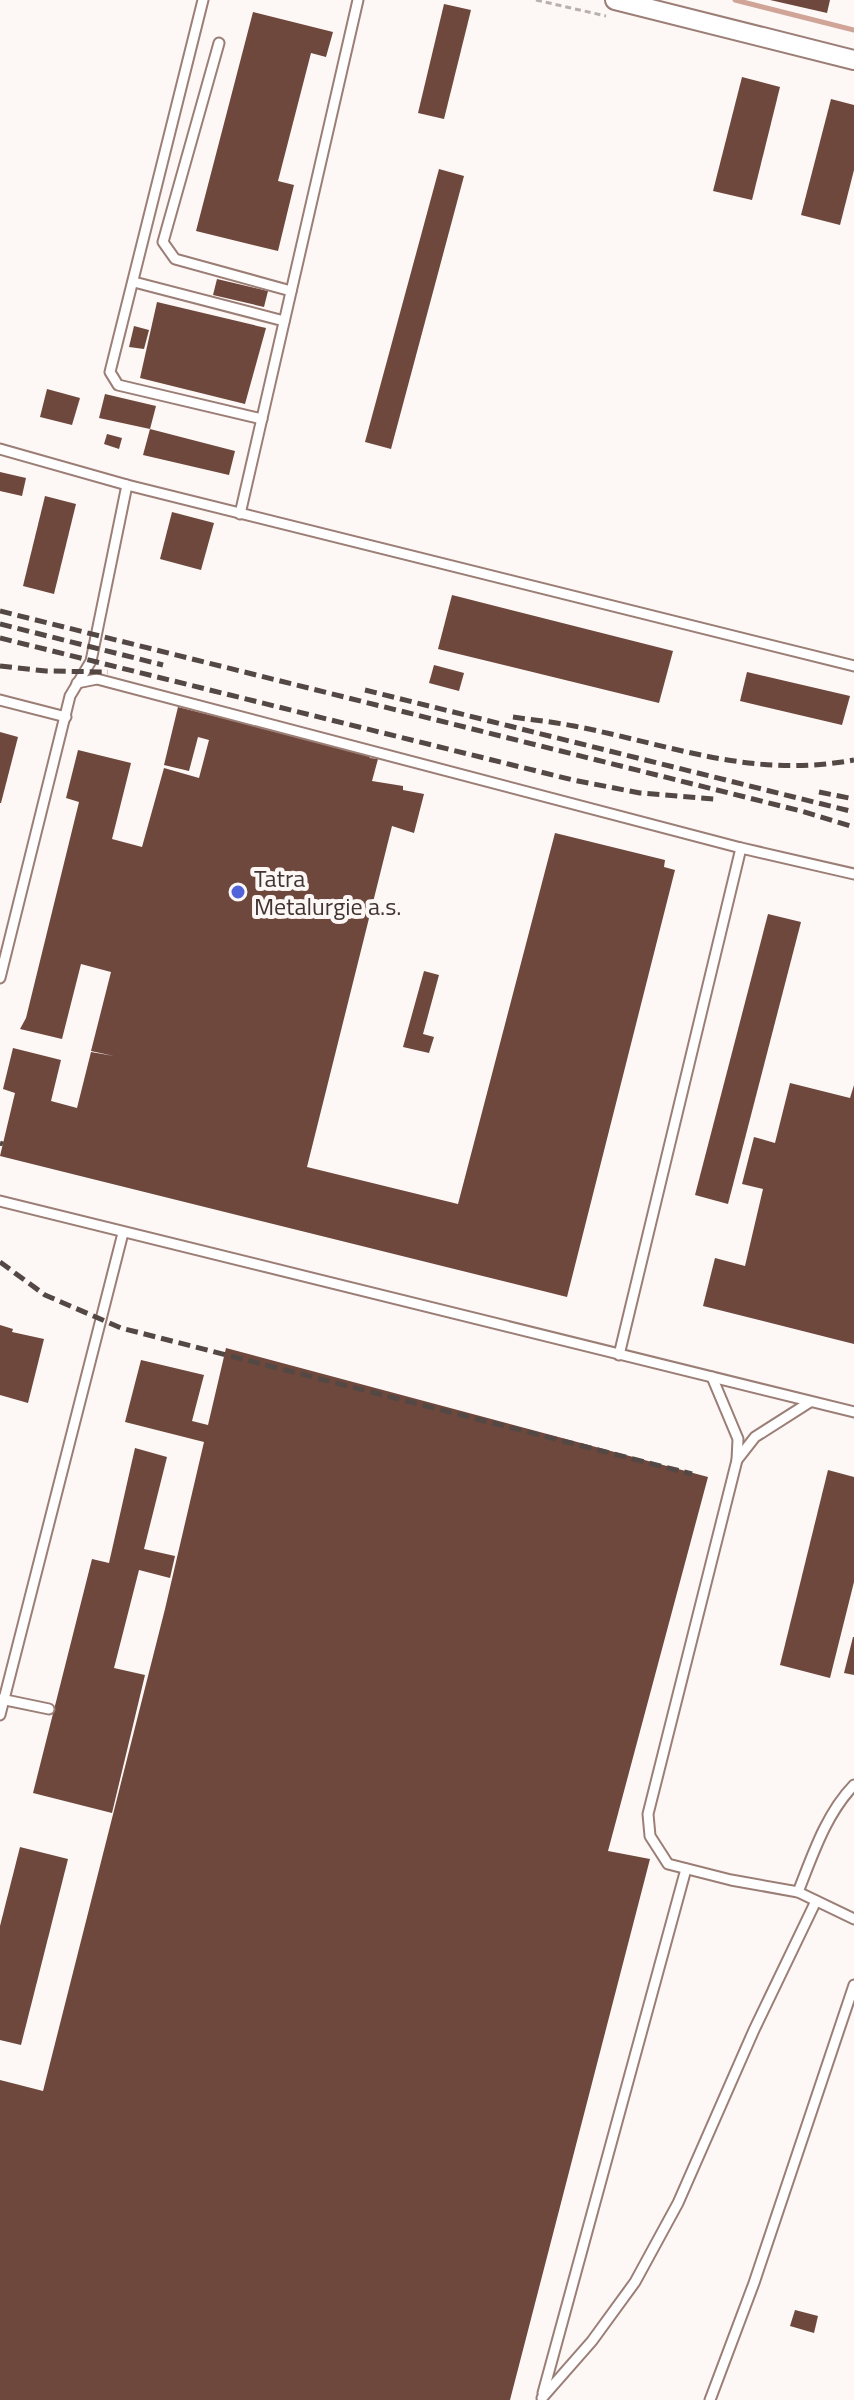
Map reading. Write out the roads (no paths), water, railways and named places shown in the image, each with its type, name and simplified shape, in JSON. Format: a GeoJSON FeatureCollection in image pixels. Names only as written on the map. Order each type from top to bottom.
{"type":"FeatureCollection","features":[{"type":"Feature","properties":{"kind":"street"},"geometry":{"type":"LineString","coordinates":[[615,0],[854,60]]}},
{"type":"Feature","properties":{"kind":"lane"},"geometry":{"type":"LineString","coordinates":[[203,0],[110,372],[118,385],[262,419]]}},
{"type":"Feature","properties":{"kind":"lane"},"geometry":{"type":"LineString","coordinates":[[240,514],[358,0]]}},
{"type":"Feature","properties":{"kind":"lane"},"geometry":{"type":"LineString","coordinates":[[219,43],[163,242],[175,259],[291,291]]}},
{"type":"Feature","properties":{"kind":"lane"},"geometry":{"type":"LineString","coordinates":[[134,282],[284,321]]}},
{"type":"Feature","properties":{"kind":"lane"},"geometry":{"type":"LineString","coordinates":[[0,449],[240,514],[854,666]]}},
{"type":"Feature","properties":{"kind":"lane"},"geometry":{"type":"LineString","coordinates":[[0,978],[70,696],[91,661],[127,485]]}},
{"type":"Feature","properties":{"kind":"lane"},"geometry":{"type":"LineString","coordinates":[[77,683],[97,679],[741,848],[854,874]]}},
{"type":"Feature","properties":{"kind":"lane"},"geometry":{"type":"LineString","coordinates":[[0,700],[66,717]]}},
{"type":"Feature","properties":{"kind":"lane"},"geometry":{"type":"LineString","coordinates":[[619,1355],[741,848]]}},
{"type":"Feature","properties":{"kind":"lane"},"geometry":{"type":"LineString","coordinates":[[0,1201],[854,1412]]}},
{"type":"Feature","properties":{"kind":"lane"},"geometry":{"type":"LineString","coordinates":[[0,1715],[123,1233]]}},
{"type":"Feature","properties":{"kind":"lane"},"geometry":{"type":"LineString","coordinates":[[712,1377],[738,1439],[737,1460],[648,1814],[650,1836],[668,1864],[798,1892],[854,1919]]}},
{"type":"Feature","properties":{"kind":"lane"},"geometry":{"type":"LineString","coordinates":[[737,1460],[755,1437],[810,1402]]}},
{"type":"Feature","properties":{"kind":"lane"},"geometry":{"type":"LineString","coordinates":[[2,1699],[49,1709]]}},
{"type":"Feature","properties":{"kind":"lane"},"geometry":{"type":"LineString","coordinates":[[798,1892],[838,1801],[854,1785]]}},
{"type":"Feature","properties":{"kind":"lane"},"geometry":{"type":"LineString","coordinates":[[541,2399],[686,1869]]}},
{"type":"Feature","properties":{"kind":"lane"},"geometry":{"type":"LineString","coordinates":[[541,2399],[592,2341],[635,2282],[678,2203],[754,2030],[816,1901]]}},
{"type":"Feature","properties":{"kind":"lane"},"geometry":{"type":"LineString","coordinates":[[710,2400],[754,2283],[854,1985]]}},
{"type":"Feature","properties":{"kind":"waterway"},"geometry":{"type":"LineString","coordinates":[[735,0],[854,30]]}},
{"type":"Feature","properties":{"kind":"railway"},"geometry":{"type":"LineString","coordinates":[[0,611],[801,811],[854,827]]}},
{"type":"Feature","properties":{"kind":"railway"},"geometry":{"type":"LineString","coordinates":[[0,624],[163,665]]}},
{"type":"Feature","properties":{"kind":"railway"},"geometry":{"type":"LineString","coordinates":[[0,638],[573,780],[640,793],[714,799]]}},
{"type":"Feature","properties":{"kind":"railway"},"geometry":{"type":"LineString","coordinates":[[0,666],[46,671],[108,672]]}},
{"type":"Feature","properties":{"kind":"railway"},"geometry":{"type":"LineString","coordinates":[[365,690],[854,812]]}},
{"type":"Feature","properties":{"kind":"railway"},"geometry":{"type":"LineString","coordinates":[[513,717],[574,726],[746,763],[816,765],[854,760]]}},
{"type":"Feature","properties":{"kind":"railway"},"geometry":{"type":"LineString","coordinates":[[819,792],[854,799]]}},
{"type":"Feature","properties":{"kind":"railway"},"geometry":{"type":"LineString","coordinates":[[0,1262],[45,1295],[121,1328],[692,1474]]}},
{"type":"Feature","properties":{"kind":"place","name":"Tatra Metalurgie a.s."},"geometry":{"type":"Point","coordinates":[238,892]}}]}
